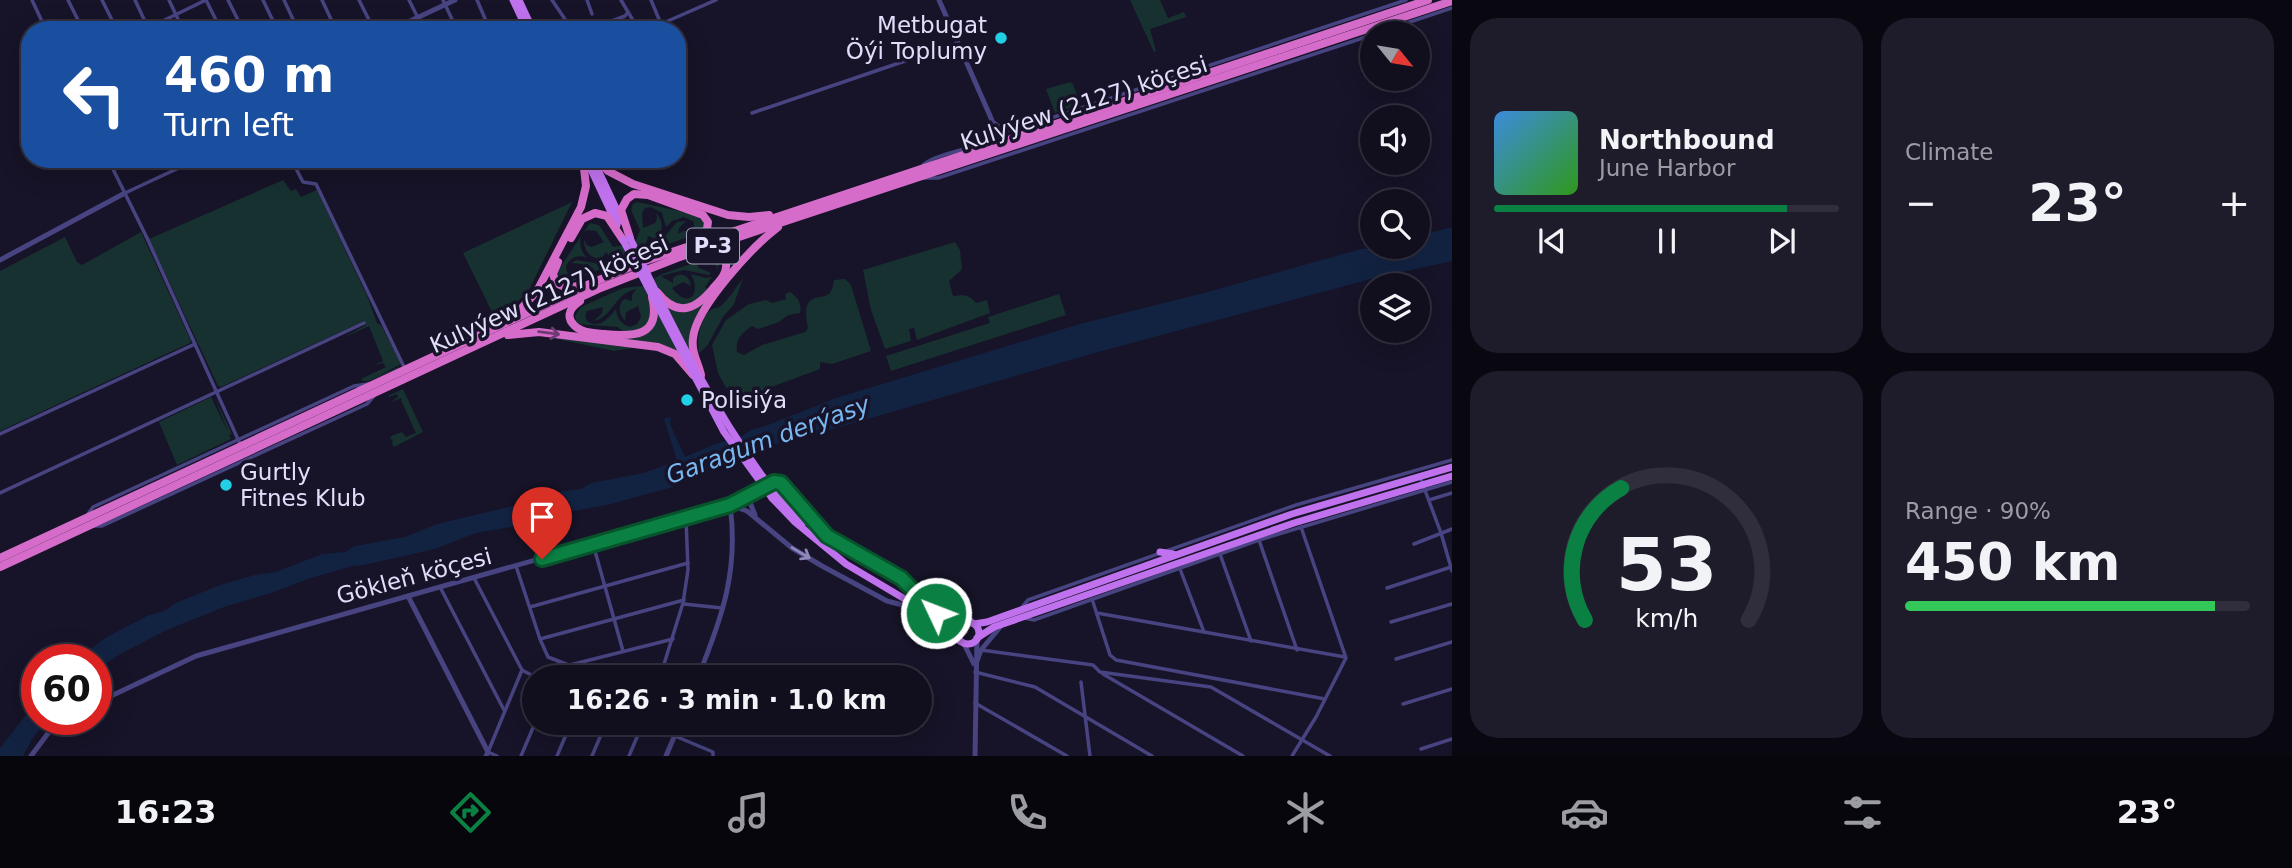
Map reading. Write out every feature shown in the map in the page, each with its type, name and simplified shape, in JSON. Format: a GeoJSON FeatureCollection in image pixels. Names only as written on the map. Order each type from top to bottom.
{"type":"FeatureCollection","features":[{"type":"Feature","properties":{"kind":"highway","name":"Kulyýew (2127) köçesi"},"geometry":{"type":"LineString","coordinates":[[1,562],[596,285],[784,218],[1025,143],[1297,53],[1311,44],[1428,0]]}},
{"type":"Feature","properties":{"kind":"highway","name":"Kulyýew (2127) köçesi"},"geometry":{"type":"LineString","coordinates":[[920,174],[968,150],[1000,150],[1025,133],[1298,43],[1311,44],[1452,1]]}},
{"type":"Feature","properties":{"kind":"highway"},"geometry":{"type":"LineString","coordinates":[[1081,109],[1097,110]]}},
{"type":"Feature","properties":{"kind":"highway"},"geometry":{"type":"LineString","coordinates":[[482,338],[520,310],[537,291],[581,207],[586,186],[585,168]]}},
{"type":"Feature","properties":{"kind":"highway"},"geometry":{"type":"LineString","coordinates":[[605,168],[626,181],[728,215],[784,218]]}},
{"type":"Feature","properties":{"kind":"highway"},"geometry":{"type":"LineString","coordinates":[[626,239],[621,211],[625,200],[634,194],[648,195],[703,215],[708,222],[706,232],[698,239],[679,246],[675,255],[714,252],[722,255],[726,262],[726,270],[701,316],[693,337],[698,376]]}},
{"type":"Feature","properties":{"kind":"highway"},"geometry":{"type":"LineString","coordinates":[[596,285],[567,288],[558,285],[554,278],[555,268],[579,223],[589,215],[601,214],[609,219],[626,239]]}},
{"type":"Feature","properties":{"kind":"highway"},"geometry":{"type":"LineString","coordinates":[[652,290],[670,305],[682,309],[697,304],[714,292],[784,218]]}},
{"type":"Feature","properties":{"kind":"highway"},"geometry":{"type":"LineString","coordinates":[[596,285],[572,307],[570,319],[575,326],[585,331],[667,350],[698,376]]}},
{"type":"Feature","properties":{"kind":"highway"},"geometry":{"type":"LineString","coordinates":[[482,338],[531,331],[618,338],[640,334],[651,325],[654,311],[652,290]]}},
{"type":"Feature","properties":{"kind":"highway","name":"Kulyýew (2127) köçesi"},"geometry":{"type":"LineString","coordinates":[[375,387],[405,369],[482,338]]}},
{"type":"Feature","properties":{"kind":"highway"},"geometry":{"type":"LineString","coordinates":[[290,416],[286,430],[298,436]]}},
{"type":"Feature","properties":{"kind":"highway"},"geometry":{"type":"LineString","coordinates":[[191,462],[202,468],[200,482]]}},
{"type":"Feature","properties":{"kind":"main road"},"geometry":{"type":"LineString","coordinates":[[513,0],[523,21]]}},
{"type":"Feature","properties":{"kind":"main road"},"geometry":{"type":"LineString","coordinates":[[519,0],[529,21]]}},
{"type":"Feature","properties":{"kind":"main road"},"geometry":{"type":"LineString","coordinates":[[590,168],[729,439],[795,522],[846,564],[926,608],[973,623],[978,632],[977,638]]}},
{"type":"Feature","properties":{"kind":"main road"},"geometry":{"type":"LineString","coordinates":[[598,168],[626,239]]}},
{"type":"Feature","properties":{"kind":"main road"},"geometry":{"type":"LineString","coordinates":[[962,642],[957,635],[963,622],[987,622],[1021,613],[1422,484],[1452,467]]}},
{"type":"Feature","properties":{"kind":"main road"},"geometry":{"type":"LineString","coordinates":[[926,608],[962,642],[972,642],[983,633],[1021,613],[1292,514],[1452,476]]}},
{"type":"Feature","properties":{"kind":"main road"},"geometry":{"type":"LineString","coordinates":[[1160,552],[1177,554]]}},
{"type":"Feature","properties":{"kind":"street"},"geometry":{"type":"LineString","coordinates":[[32,0],[42,21]]}},
{"type":"Feature","properties":{"kind":"street"},"geometry":{"type":"LineString","coordinates":[[68,0],[78,21]]}},
{"type":"Feature","properties":{"kind":"street"},"geometry":{"type":"LineString","coordinates":[[102,0],[112,21]]}},
{"type":"Feature","properties":{"kind":"street"},"geometry":{"type":"LineString","coordinates":[[135,0],[144,21]]}},
{"type":"Feature","properties":{"kind":"street"},"geometry":{"type":"LineString","coordinates":[[169,0],[178,21]]}},
{"type":"Feature","properties":{"kind":"street"},"geometry":{"type":"LineString","coordinates":[[163,21],[206,0],[216,21]]}},
{"type":"Feature","properties":{"kind":"street"},"geometry":{"type":"LineString","coordinates":[[228,0],[238,21]]}},
{"type":"Feature","properties":{"kind":"street"},"geometry":{"type":"LineString","coordinates":[[264,0],[273,21]]}},
{"type":"Feature","properties":{"kind":"street"},"geometry":{"type":"LineString","coordinates":[[284,0],[294,21]]}},
{"type":"Feature","properties":{"kind":"street"},"geometry":{"type":"LineString","coordinates":[[322,0],[332,21]]}},
{"type":"Feature","properties":{"kind":"street"},"geometry":{"type":"LineString","coordinates":[[359,0],[370,21]]}},
{"type":"Feature","properties":{"kind":"street"},"geometry":{"type":"LineString","coordinates":[[410,0],[420,21]]}},
{"type":"Feature","properties":{"kind":"street"},"geometry":{"type":"LineString","coordinates":[[410,21],[444,2],[454,0]]}},
{"type":"Feature","properties":{"kind":"street"},"geometry":{"type":"LineString","coordinates":[[477,0],[486,21]]}},
{"type":"Feature","properties":{"kind":"street"},"geometry":{"type":"LineString","coordinates":[[552,0],[566,21]]}},
{"type":"Feature","properties":{"kind":"street"},"geometry":{"type":"LineString","coordinates":[[587,0],[592,14]]}},
{"type":"Feature","properties":{"kind":"street"},"geometry":{"type":"LineString","coordinates":[[621,0],[634,21]]}},
{"type":"Feature","properties":{"kind":"street"},"geometry":{"type":"LineString","coordinates":[[651,0],[658,21]]}},
{"type":"Feature","properties":{"kind":"street"},"geometry":{"type":"LineString","coordinates":[[702,0],[704,5]]}},
{"type":"Feature","properties":{"kind":"street"},"geometry":{"type":"LineString","coordinates":[[672,21],[716,0]]}},
{"type":"Feature","properties":{"kind":"street"},"geometry":{"type":"LineString","coordinates":[[939,0],[990,118],[1000,150],[1037,146],[1360,39]]}},
{"type":"Feature","properties":{"kind":"street"},"geometry":{"type":"LineString","coordinates":[[990,118],[1007,131],[1034,124],[1406,0]]}},
{"type":"Feature","properties":{"kind":"street"},"geometry":{"type":"LineString","coordinates":[[444,2],[453,21]]}},
{"type":"Feature","properties":{"kind":"street"},"geometry":{"type":"LineString","coordinates":[[1413,21],[1452,8]]}},
{"type":"Feature","properties":{"kind":"street"},"geometry":{"type":"LineString","coordinates":[[615,21],[628,12]]}},
{"type":"Feature","properties":{"kind":"street"},"geometry":{"type":"LineString","coordinates":[[1318,30],[1311,44],[1325,50]]}},
{"type":"Feature","properties":{"kind":"street"},"geometry":{"type":"LineString","coordinates":[[1282,42],[1298,43]]}},
{"type":"Feature","properties":{"kind":"street"},"geometry":{"type":"LineString","coordinates":[[752,113],[958,43]]}},
{"type":"Feature","properties":{"kind":"street"},"geometry":{"type":"LineString","coordinates":[[1289,62],[1297,53]]}},
{"type":"Feature","properties":{"kind":"street"},"geometry":{"type":"LineString","coordinates":[[968,150],[987,137],[991,127],[990,118]]}},
{"type":"Feature","properties":{"kind":"street"},"geometry":{"type":"LineString","coordinates":[[1025,133],[1034,124]]}},
{"type":"Feature","properties":{"kind":"street"},"geometry":{"type":"LineString","coordinates":[[1025,143],[1037,146]]}},
{"type":"Feature","properties":{"kind":"street"},"geometry":{"type":"LineString","coordinates":[[114,168],[243,449]]}},
{"type":"Feature","properties":{"kind":"street"},"geometry":{"type":"LineString","coordinates":[[0,260],[125,193],[179,168]]}},
{"type":"Feature","properties":{"kind":"street"},"geometry":{"type":"LineString","coordinates":[[296,168],[303,182],[316,184],[405,369]]}},
{"type":"Feature","properties":{"kind":"street"},"geometry":{"type":"LineString","coordinates":[[0,493],[364,323]]}},
{"type":"Feature","properties":{"kind":"street"},"geometry":{"type":"LineString","coordinates":[[0,434],[195,344]]}},
{"type":"Feature","properties":{"kind":"street"},"geometry":{"type":"LineString","coordinates":[[375,387],[354,386],[290,416],[243,449],[200,482],[102,526],[87,522],[93,507],[191,462],[243,449],[298,436],[367,404],[375,387]]}},
{"type":"Feature","properties":{"kind":"street"},"geometry":{"type":"LineString","coordinates":[[1452,460],[1296,505],[1160,552],[1028,600],[1021,613],[1034,620],[1422,484],[1452,482]]}},
{"type":"Feature","properties":{"kind":"street","name":"Gökleň köçesi"},"geometry":{"type":"LineString","coordinates":[[112,695],[196,656],[730,505],[774,482],[781,483],[827,536],[901,578],[926,608]]}},
{"type":"Feature","properties":{"kind":"street"},"geometry":{"type":"LineString","coordinates":[[1387,588],[1452,568],[1422,484]]}},
{"type":"Feature","properties":{"kind":"street"},"geometry":{"type":"LineString","coordinates":[[1429,500],[1452,493]]}},
{"type":"Feature","properties":{"kind":"street"},"geometry":{"type":"LineString","coordinates":[[747,495],[756,517]]}},
{"type":"Feature","properties":{"kind":"street"},"geometry":{"type":"LineString","coordinates":[[703,665],[730,585],[730,505],[756,517],[792,548],[887,601],[926,608]]}},
{"type":"Feature","properties":{"kind":"street"},"geometry":{"type":"LineString","coordinates":[[664,665],[683,602],[688,563],[686,518]]}},
{"type":"Feature","properties":{"kind":"street"},"geometry":{"type":"LineString","coordinates":[[1292,756],[1325,699],[1345,657],[1301,527]]}},
{"type":"Feature","properties":{"kind":"street"},"geometry":{"type":"LineString","coordinates":[[1414,544],[1452,529]]}},
{"type":"Feature","properties":{"kind":"street"},"geometry":{"type":"LineString","coordinates":[[1259,540],[1297,650]]}},
{"type":"Feature","properties":{"kind":"street"},"geometry":{"type":"LineString","coordinates":[[593,544],[623,651]]}},
{"type":"Feature","properties":{"kind":"street"},"geometry":{"type":"LineString","coordinates":[[1220,554],[1251,641]]}},
{"type":"Feature","properties":{"kind":"street"},"geometry":{"type":"LineString","coordinates":[[530,607],[688,563]]}},
{"type":"Feature","properties":{"kind":"street"},"geometry":{"type":"LineString","coordinates":[[516,566],[548,657],[564,665]]}},
{"type":"Feature","properties":{"kind":"street"},"geometry":{"type":"LineString","coordinates":[[1180,569],[1204,632]]}},
{"type":"Feature","properties":{"kind":"street"},"geometry":{"type":"LineString","coordinates":[[474,578],[522,670],[487,754]]}},
{"type":"Feature","properties":{"kind":"street"},"geometry":{"type":"LineString","coordinates":[[440,587],[504,710]]}},
{"type":"Feature","properties":{"kind":"street"},"geometry":{"type":"LineString","coordinates":[[408,596],[487,754]]}},
{"type":"Feature","properties":{"kind":"street"},"geometry":{"type":"LineString","coordinates":[[1092,599],[1110,655],[1116,660],[1325,699]]}},
{"type":"Feature","properties":{"kind":"street"},"geometry":{"type":"LineString","coordinates":[[540,639],[615,617],[683,602],[724,608]]}},
{"type":"Feature","properties":{"kind":"street"},"geometry":{"type":"LineString","coordinates":[[1391,622],[1452,604]]}},
{"type":"Feature","properties":{"kind":"street"},"geometry":{"type":"LineString","coordinates":[[1097,613],[1345,657]]}},
{"type":"Feature","properties":{"kind":"street"},"geometry":{"type":"LineString","coordinates":[[975,669],[981,650],[1002,625]]}},
{"type":"Feature","properties":{"kind":"street"},"geometry":{"type":"LineString","coordinates":[[976,755],[977,638]]}},
{"type":"Feature","properties":{"kind":"street"},"geometry":{"type":"LineString","coordinates":[[570,665],[673,639]]}},
{"type":"Feature","properties":{"kind":"street"},"geometry":{"type":"LineString","coordinates":[[962,642],[975,669],[1035,687],[1152,756]]}},
{"type":"Feature","properties":{"kind":"street"},"geometry":{"type":"LineString","coordinates":[[1396,659],[1452,642]]}},
{"type":"Feature","properties":{"kind":"street"},"geometry":{"type":"LineString","coordinates":[[981,650],[1093,665],[1100,672],[1243,756]]}},
{"type":"Feature","properties":{"kind":"street"},"geometry":{"type":"LineString","coordinates":[[1100,672],[1211,687],[1330,756]]}},
{"type":"Feature","properties":{"kind":"street"},"geometry":{"type":"LineString","coordinates":[[1081,682],[1090,756]]}},
{"type":"Feature","properties":{"kind":"street"},"geometry":{"type":"LineString","coordinates":[[1403,704],[1452,689]]}},
{"type":"Feature","properties":{"kind":"street"},"geometry":{"type":"LineString","coordinates":[[975,703],[1068,756]]}},
{"type":"Feature","properties":{"kind":"street"},"geometry":{"type":"LineString","coordinates":[[32,756],[47,735]]}},
{"type":"Feature","properties":{"kind":"street"},"geometry":{"type":"LineString","coordinates":[[521,756],[530,735]]}},
{"type":"Feature","properties":{"kind":"street"},"geometry":{"type":"LineString","coordinates":[[557,756],[566,735]]}},
{"type":"Feature","properties":{"kind":"street"},"geometry":{"type":"LineString","coordinates":[[593,756],[601,735]]}},
{"type":"Feature","properties":{"kind":"street"},"geometry":{"type":"LineString","coordinates":[[629,756],[639,735]]}},
{"type":"Feature","properties":{"kind":"street"},"geometry":{"type":"LineString","coordinates":[[666,756],[675,735],[713,754]]}},
{"type":"Feature","properties":{"kind":"street"},"geometry":{"type":"LineString","coordinates":[[1421,749],[1452,739]]}},
{"type":"Feature","properties":{"kind":"street"},"geometry":{"type":"LineString","coordinates":[[487,754],[497,756]]}},
{"type":"Feature","properties":{"kind":"green space"},"geometry":{"type":"Polygon","coordinates":[[[1130,0],[1160,0],[1168,18],[1184,12],[1186,17],[1150,29],[1156,51],[1154,52],[1130,0]]]}},
{"type":"Feature","properties":{"kind":"green space"},"geometry":{"type":"Polygon","coordinates":[[[1070,82],[1080,104],[1055,113],[1046,89],[1070,82]]]}},
{"type":"Feature","properties":{"kind":"green space"},"geometry":{"type":"Polygon","coordinates":[[[283,180],[291,191],[296,189],[301,197],[317,190],[377,323],[381,325],[401,364],[376,377],[401,366],[397,369],[369,381],[361,379],[386,367],[383,363],[374,365],[383,361],[369,326],[343,338],[366,325],[364,321],[221,387],[218,386],[149,239],[283,180]]]}},
{"type":"Feature","properties":{"kind":"green space"},"geometry":{"type":"Polygon","coordinates":[[[572,202],[528,292],[503,315],[497,308],[495,320],[463,335],[461,330],[493,314],[463,253],[572,202]]]}},
{"type":"Feature","properties":{"kind":"green space"},"geometry":{"type":"Polygon","coordinates":[[[637,202],[698,215],[705,224],[703,230],[691,236],[645,252],[644,249],[618,261],[606,252],[601,259],[588,253],[584,240],[591,247],[604,242],[596,231],[587,230],[580,243],[586,257],[572,259],[566,266],[567,272],[574,275],[587,268],[582,264],[571,263],[577,260],[599,264],[615,259],[617,262],[573,281],[567,282],[558,276],[559,269],[590,223],[599,225],[613,247],[635,243],[640,230],[631,210],[637,202]],[[651,207],[645,208],[642,213],[643,228],[655,223],[656,213],[662,226],[655,239],[648,236],[645,249],[661,241],[677,222],[686,221],[679,228],[678,234],[694,228],[694,222],[684,217],[672,221],[666,227],[662,213],[651,207]]]}},
{"type":"Feature","properties":{"kind":"green space"},"geometry":{"type":"Polygon","coordinates":[[[141,232],[190,343],[0,431],[0,271],[65,237],[77,262],[82,265],[141,232]]]}},
{"type":"Feature","properties":{"kind":"green space"},"geometry":{"type":"Polygon","coordinates":[[[955,242],[960,250],[962,269],[949,281],[953,296],[966,296],[976,303],[987,300],[990,313],[917,340],[914,328],[909,329],[911,341],[885,349],[871,310],[863,270],[955,242]]]}},
{"type":"Feature","properties":{"kind":"green space"},"geometry":{"type":"Polygon","coordinates":[[[712,259],[719,263],[717,271],[713,262],[697,264],[699,268],[711,273],[709,275],[684,270],[661,276],[673,283],[676,276],[687,277],[691,286],[683,282],[672,288],[683,298],[692,297],[694,293],[691,274],[712,277],[705,287],[712,295],[690,350],[680,356],[639,347],[614,351],[543,336],[623,332],[618,327],[577,324],[575,316],[581,307],[623,288],[642,286],[662,274],[712,259]],[[636,289],[623,296],[600,319],[594,321],[602,313],[603,307],[587,311],[587,321],[599,323],[616,309],[618,318],[624,324],[630,327],[637,324],[641,317],[638,306],[626,312],[625,321],[621,316],[620,304],[624,299],[632,301],[636,289]]]}},
{"type":"Feature","properties":{"kind":"green space"},"geometry":{"type":"Polygon","coordinates":[[[743,278],[734,304],[723,317],[707,346],[699,353],[699,336],[704,318],[711,310],[724,303],[743,278]]]}},
{"type":"Feature","properties":{"kind":"green space"},"geometry":{"type":"Polygon","coordinates":[[[845,279],[851,285],[871,351],[832,364],[820,362],[820,369],[736,400],[730,395],[718,373],[712,345],[726,320],[749,304],[786,299],[785,294],[790,292],[799,301],[800,313],[788,315],[779,322],[758,329],[752,326],[742,334],[737,343],[737,352],[744,355],[762,345],[805,332],[808,328],[806,315],[810,301],[828,295],[834,280],[845,279]]]}},
{"type":"Feature","properties":{"kind":"green space"},"geometry":{"type":"Polygon","coordinates":[[[1059,294],[1066,315],[891,371],[886,356],[990,323],[988,317],[1059,294]]]}},
{"type":"Feature","properties":{"kind":"green space"},"geometry":{"type":"Polygon","coordinates":[[[403,389],[423,432],[394,447],[391,436],[402,432],[406,437],[416,433],[402,398],[391,402],[398,397],[397,394],[388,396],[403,389]]]}},
{"type":"Feature","properties":{"kind":"green space"},"geometry":{"type":"Polygon","coordinates":[[[214,396],[232,434],[229,435],[231,439],[177,465],[159,422],[211,397],[228,432],[214,396]]]}},
{"type":"Feature","properties":{"kind":"water","name":"Garagum derýasy"},"geometry":{"type":"Polygon","coordinates":[[[1452,227],[1452,261],[1398,273],[1360,273],[1360,282],[1098,352],[819,433],[780,440],[779,443],[723,460],[704,473],[669,488],[607,505],[568,512],[545,521],[476,533],[435,549],[352,566],[308,579],[169,629],[112,660],[112,644],[97,644],[147,616],[220,585],[276,572],[322,554],[345,552],[355,546],[405,537],[437,524],[513,506],[543,494],[581,489],[591,483],[644,473],[677,461],[664,419],[669,417],[685,457],[836,398],[1080,324],[1360,249],[1360,259],[1430,259],[1430,233],[1452,227]]]}},
{"type":"Feature","properties":{"kind":"water"},"geometry":{"type":"Polygon","coordinates":[[[21,721],[21,735],[35,735],[23,756],[0,756],[0,748],[21,721]]]}},
{"type":"Feature","properties":{"kind":"place","name":"Metbugat Öýi Toplumy"},"geometry":{"type":"Point","coordinates":[1001,38]}},
{"type":"Feature","properties":{"kind":"place","name":"Polisiýa"},"geometry":{"type":"Point","coordinates":[687,400]}},
{"type":"Feature","properties":{"kind":"place","name":"Gurtly Fitnes Klub"},"geometry":{"type":"Point","coordinates":[226,485]}},
{"type":"Feature","properties":{"kind":"route"},"geometry":{"type":"LineString","coordinates":[[542,559],[730,505],[774,482],[785,486],[827,536],[901,578],[936,613]]}}]}
